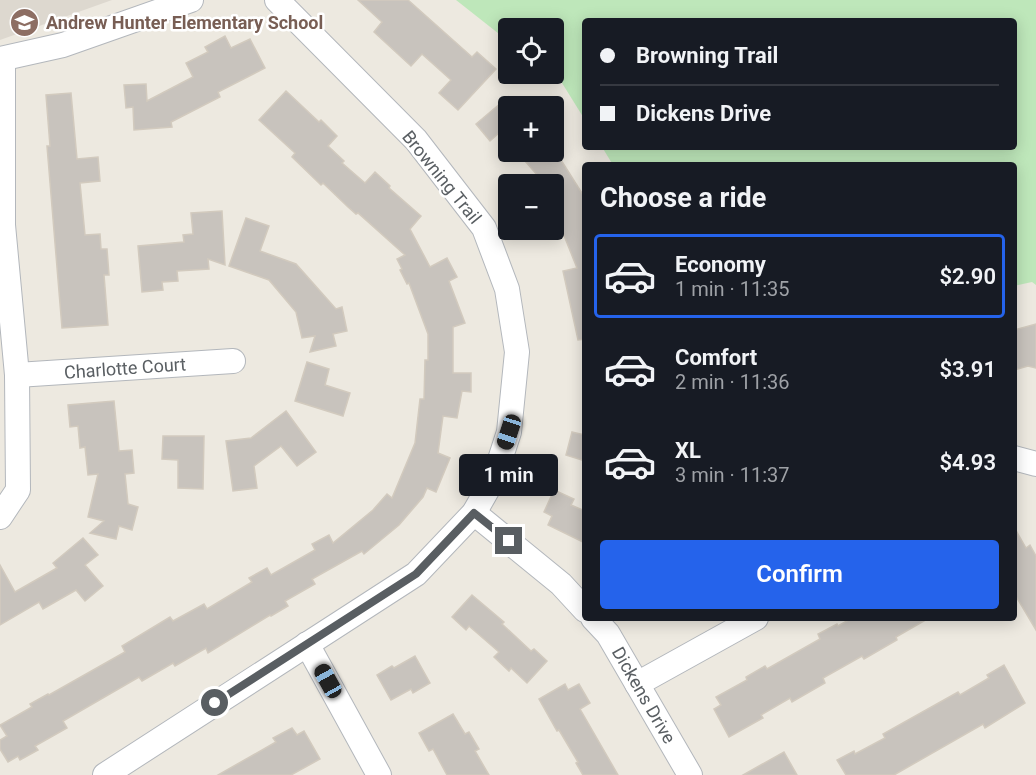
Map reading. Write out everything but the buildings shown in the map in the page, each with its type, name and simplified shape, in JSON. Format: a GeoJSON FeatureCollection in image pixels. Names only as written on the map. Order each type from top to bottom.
{"type":"FeatureCollection","features":[{"type":"Feature","properties":{"kind":"street"},"geometry":{"type":"LineString","coordinates":[[0,517],[18,490],[17,375],[3,225],[1,59],[63,45],[191,0]]}},
{"type":"Feature","properties":{"kind":"street","name":"Browning Trail"},"geometry":{"type":"LineString","coordinates":[[105,775],[416,574],[474,513],[494,478],[509,432],[517,352],[507,289],[484,228],[416,140],[277,0]]}},
{"type":"Feature","properties":{"kind":"street","name":"Charlotte Court"},"geometry":{"type":"LineString","coordinates":[[17,375],[232,361]]}},
{"type":"Feature","properties":{"kind":"street"},"geometry":{"type":"LineString","coordinates":[[1017,459],[1036,464]]}},
{"type":"Feature","properties":{"kind":"street"},"geometry":{"type":"LineString","coordinates":[[474,513],[561,584],[582,607]]}},
{"type":"Feature","properties":{"kind":"street","name":"Dickens Drive"},"geometry":{"type":"LineString","coordinates":[[596,621],[608,634],[690,775]]}},
{"type":"Feature","properties":{"kind":"street"},"geometry":{"type":"LineString","coordinates":[[637,684],[751,621]]}},
{"type":"Feature","properties":{"kind":"street"},"geometry":{"type":"LineString","coordinates":[[307,644],[379,775]]}},
{"type":"Feature","properties":{"kind":"shaded area","name":"Andrew Hunter Elementary School"},"geometry":{"type":"Polygon","coordinates":[[[0,0],[112,0],[0,40],[0,0]]]}},
{"type":"Feature","properties":{"kind":"green space"},"geometry":{"type":"Polygon","coordinates":[[[456,0],[1036,0],[1036,285],[1032,282],[1017,285],[1017,162],[611,162],[604,150],[1017,150],[1017,18],[582,18],[582,115],[563,84],[564,18],[498,18],[498,33],[456,0]]]}},
{"type":"Feature","properties":{"kind":"place","name":"Andrew Hunter Elementary School"},"geometry":{"type":"Point","coordinates":[25,22]}},
{"type":"Feature","properties":{"kind":"route"},"geometry":{"type":"LineString","coordinates":[[215,703],[416,574],[474,513],[509,541]]}}]}
